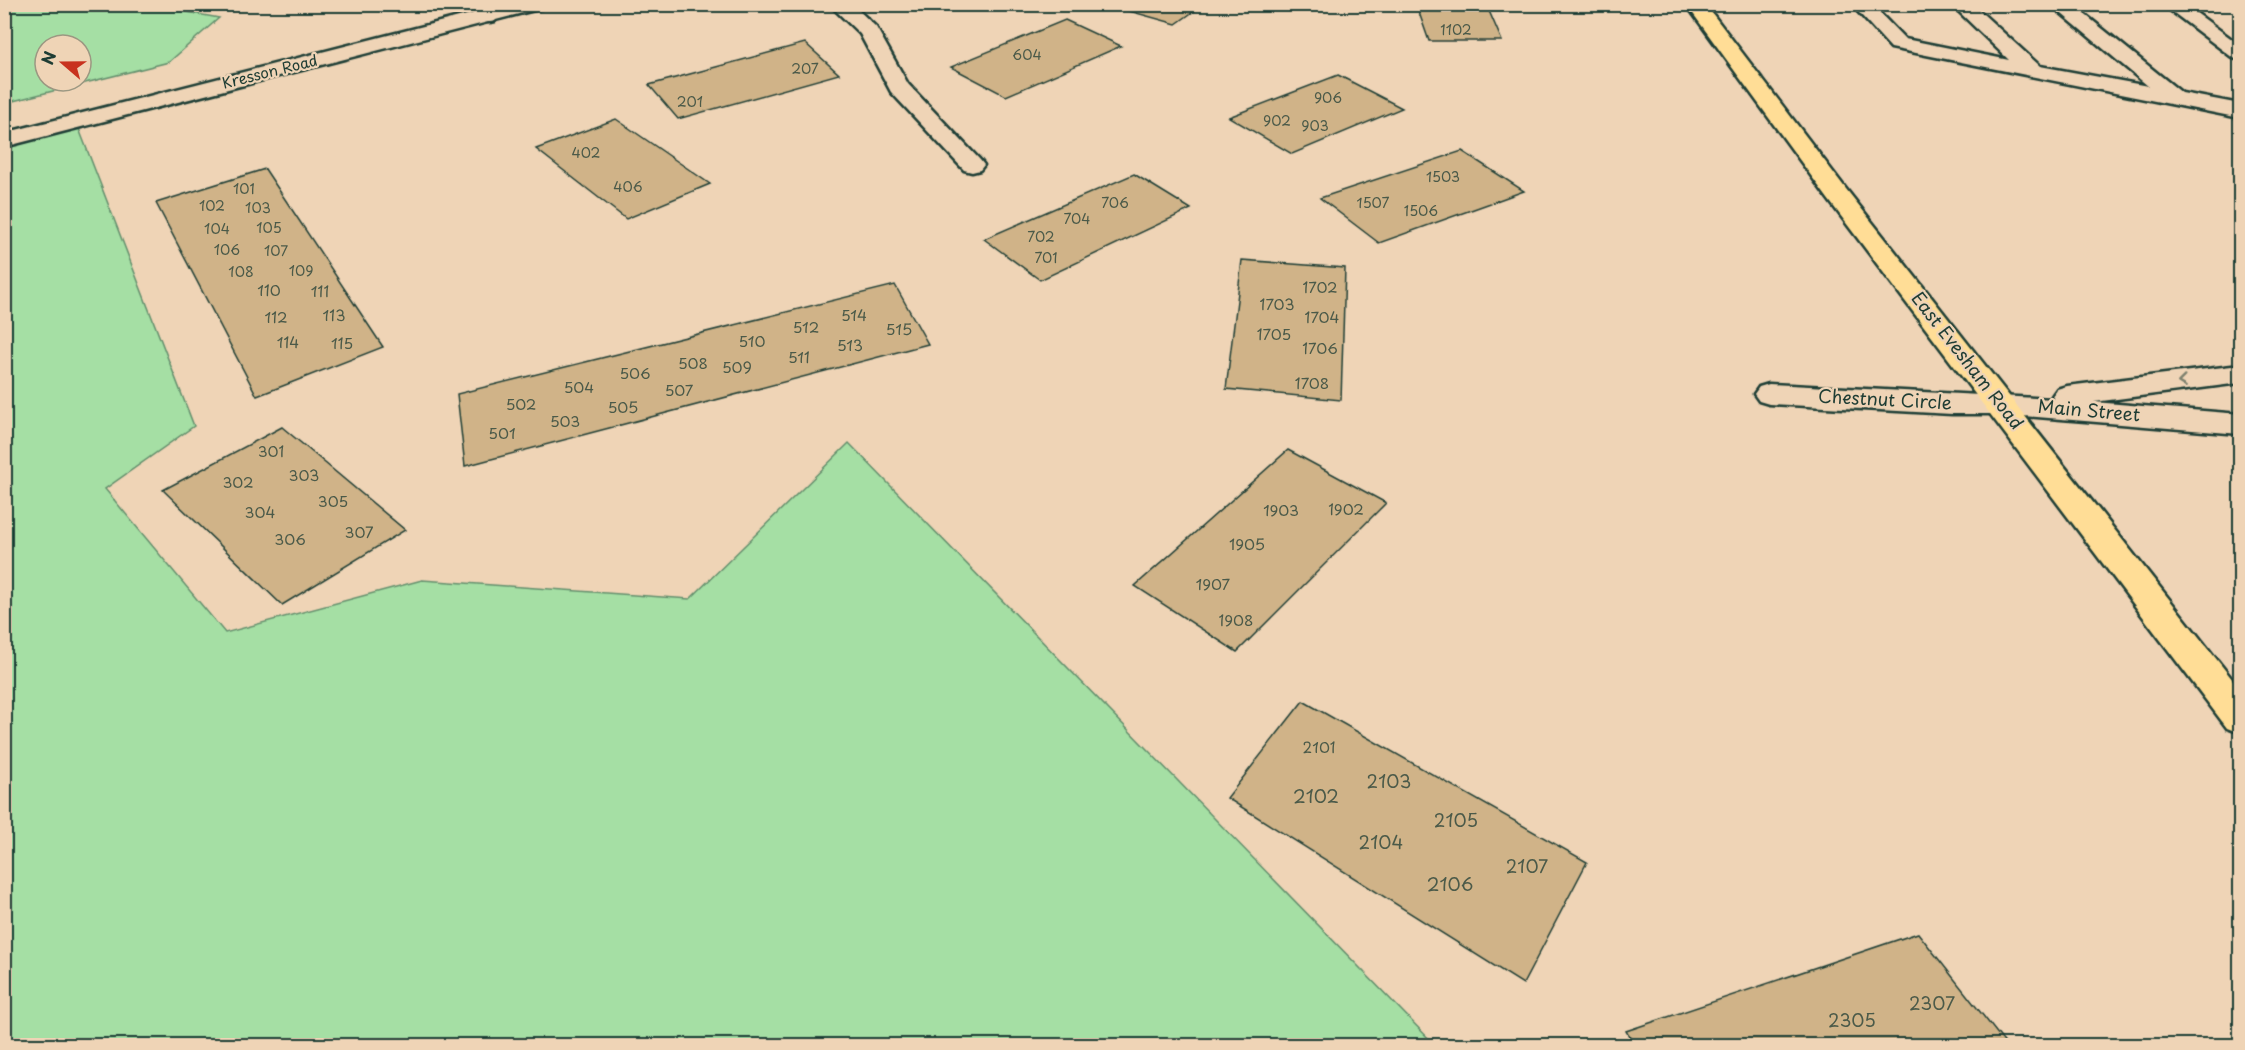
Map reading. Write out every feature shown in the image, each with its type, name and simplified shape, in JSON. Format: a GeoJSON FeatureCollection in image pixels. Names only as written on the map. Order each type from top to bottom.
{"type":"FeatureCollection","features":[{"type":"Feature","properties":{"kind":"main road","name":"East Evesham Road"},"geometry":{"type":"LineString","coordinates":[[1695,4],[1837,194],[2241,717]]}},
{"type":"Feature","properties":{"kind":"street","name":"Kresson Road"},"geometry":{"type":"LineString","coordinates":[[4,140],[481,11],[535,4]]}},
{"type":"Feature","properties":{"kind":"street"},"geometry":{"type":"LineString","coordinates":[[838,4],[849,11],[869,32],[899,87],[972,165]]}},
{"type":"Feature","properties":{"kind":"street"},"geometry":{"type":"LineString","coordinates":[[1860,4],[1898,44],[2241,111]]}},
{"type":"Feature","properties":{"kind":"street"},"geometry":{"type":"LineString","coordinates":[[1960,4],[2033,70]]}},
{"type":"Feature","properties":{"kind":"street"},"geometry":{"type":"LineString","coordinates":[[2059,4],[2177,99]]}},
{"type":"Feature","properties":{"kind":"street"},"geometry":{"type":"LineString","coordinates":[[2171,4],[2241,54]]}},
{"type":"Feature","properties":{"kind":"street","name":"Main Street"},"geometry":{"type":"LineString","coordinates":[[2000,404],[2241,374]]}},
{"type":"Feature","properties":{"kind":"street","name":"Chestnut Circle"},"geometry":{"type":"LineString","coordinates":[[1769,394],[1952,404],[2000,404]]}},
{"type":"Feature","properties":{"kind":"street","name":"Main Street"},"geometry":{"type":"LineString","coordinates":[[2000,404],[2241,424]]}},
{"type":"Feature","properties":{"kind":"green space"},"geometry":{"type":"Polygon","coordinates":[[[4,5],[149,5],[219,18],[169,62],[93,81],[93,33],[33,33],[33,93],[45,93],[5,103],[4,5]]]}},
{"type":"Feature","properties":{"kind":"green space"},"geometry":{"type":"Polygon","coordinates":[[[76,121],[194,426],[105,489],[225,633],[422,580],[690,599],[849,443],[1435,1045],[5,1046],[5,140],[76,121]]]}},
{"type":"Feature","properties":{"kind":"building"},"geometry":{"type":"Polygon","coordinates":[[[1104,4],[1204,4],[1176,24],[1104,4]]]}},
{"type":"Feature","properties":{"kind":"building"},"geometry":{"type":"Polygon","coordinates":[[[1416,4],[1486,4],[1502,41],[1429,41],[1416,4]]]}},
{"type":"Feature","properties":{"kind":"building"},"geometry":{"type":"Polygon","coordinates":[[[1065,20],[1121,46],[1006,96],[951,67],[1065,20]]]}},
{"type":"Feature","properties":{"kind":"building"},"geometry":{"type":"Polygon","coordinates":[[[805,43],[839,74],[678,119],[649,85],[805,43]]]}},
{"type":"Feature","properties":{"kind":"building"},"geometry":{"type":"Polygon","coordinates":[[[1338,75],[1402,108],[1292,154],[1229,117],[1338,75]]]}},
{"type":"Feature","properties":{"kind":"building"},"geometry":{"type":"Polygon","coordinates":[[[616,119],[710,184],[626,219],[536,149],[616,119]]]}},
{"type":"Feature","properties":{"kind":"building"},"geometry":{"type":"Polygon","coordinates":[[[1462,151],[1524,191],[1379,243],[1320,198],[1462,151]]]}},
{"type":"Feature","properties":{"kind":"building"},"geometry":{"type":"Polygon","coordinates":[[[265,169],[383,347],[257,396],[156,203],[265,169]]]}},
{"type":"Feature","properties":{"kind":"building"},"geometry":{"type":"Polygon","coordinates":[[[1134,174],[1191,209],[1040,280],[984,239],[1134,174]]]}},
{"type":"Feature","properties":{"kind":"building"},"geometry":{"type":"Polygon","coordinates":[[[1242,260],[1345,268],[1341,400],[1226,389],[1242,260]]]}},
{"type":"Feature","properties":{"kind":"building"},"geometry":{"type":"Polygon","coordinates":[[[895,285],[928,344],[465,466],[457,394],[895,285]]]}},
{"type":"Feature","properties":{"kind":"building"},"geometry":{"type":"Polygon","coordinates":[[[282,427],[405,530],[282,605],[163,490],[282,427]]]}},
{"type":"Feature","properties":{"kind":"building"},"geometry":{"type":"Polygon","coordinates":[[[1288,450],[1386,503],[1237,652],[1135,586],[1288,450]]]}},
{"type":"Feature","properties":{"kind":"building"},"geometry":{"type":"Polygon","coordinates":[[[1303,701],[1587,862],[1523,984],[1227,798],[1303,701]]]}},
{"type":"Feature","properties":{"kind":"building"},"geometry":{"type":"Polygon","coordinates":[[[1918,933],[2007,1046],[1635,1046],[1626,1031],[1918,933]]]}}]}
